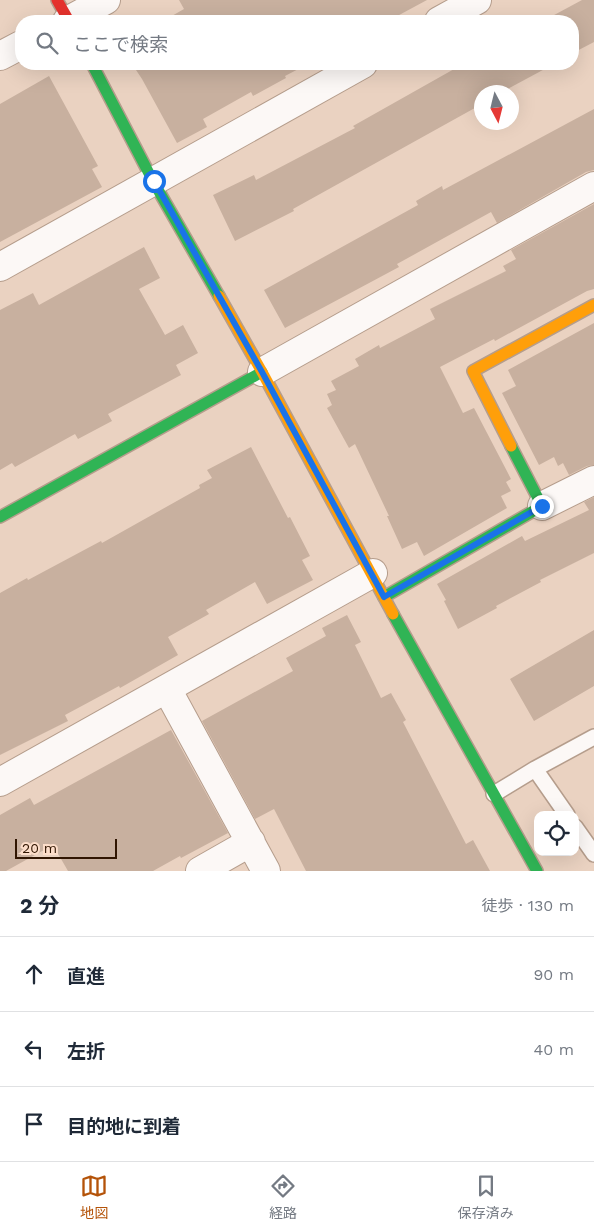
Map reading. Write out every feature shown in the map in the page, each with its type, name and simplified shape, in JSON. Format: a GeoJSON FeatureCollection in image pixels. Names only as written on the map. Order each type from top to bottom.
{"type":"FeatureCollection","features":[{"type":"Feature","properties":{"kind":"street"},"geometry":{"type":"LineString","coordinates":[[68,15],[106,0]]}},
{"type":"Feature","properties":{"kind":"street"},"geometry":{"type":"LineString","coordinates":[[450,15],[476,0]]}},
{"type":"Feature","properties":{"kind":"street"},"geometry":{"type":"LineString","coordinates":[[0,56],[15,48]]}},
{"type":"Feature","properties":{"kind":"street"},"geometry":{"type":"LineString","coordinates":[[95,70],[154,181],[262,372],[537,871]]}},
{"type":"Feature","properties":{"kind":"street"},"geometry":{"type":"LineString","coordinates":[[0,266],[352,70]]}},
{"type":"Feature","properties":{"kind":"street"},"geometry":{"type":"LineString","coordinates":[[0,517],[594,186]]}},
{"type":"Feature","properties":{"kind":"street"},"geometry":{"type":"LineString","coordinates":[[542,506],[473,371],[594,306]]}},
{"type":"Feature","properties":{"kind":"street"},"geometry":{"type":"LineString","coordinates":[[0,782],[167,689],[594,480]]}},
{"type":"Feature","properties":{"kind":"street"},"geometry":{"type":"LineString","coordinates":[[167,689],[266,871]]}},
{"type":"Feature","properties":{"kind":"street"},"geometry":{"type":"LineString","coordinates":[[200,871],[250,842]]}},
{"type":"Feature","properties":{"kind":"lane"},"geometry":{"type":"LineString","coordinates":[[494,794],[594,737]]}},
{"type":"Feature","properties":{"kind":"lane"},"geometry":{"type":"LineString","coordinates":[[535,769],[563,811]]}},
{"type":"Feature","properties":{"kind":"lane"},"geometry":{"type":"LineString","coordinates":[[579,833],[594,854]]}},
{"type":"Feature","properties":{"kind":"building"},"geometry":{"type":"Polygon","coordinates":[[[179,0],[427,0],[399,15],[174,15],[184,9],[179,0]]]}},
{"type":"Feature","properties":{"kind":"building"},"geometry":{"type":"Polygon","coordinates":[[[582,0],[594,0],[594,42],[579,50],[579,15],[554,15],[582,0]]]}},
{"type":"Feature","properties":{"kind":"building"},"geometry":{"type":"Polygon","coordinates":[[[136,70],[296,70],[253,96],[251,92],[203,119],[207,127],[177,143],[136,70]]]}},
{"type":"Feature","properties":{"kind":"building"},"geometry":{"type":"Polygon","coordinates":[[[452,70],[543,70],[515,85],[474,85],[474,108],[293,209],[294,211],[235,241],[213,195],[254,175],[256,180],[355,128],[353,126],[452,70]]]}},
{"type":"Feature","properties":{"kind":"building"},"geometry":{"type":"Polygon","coordinates":[[[49,76],[98,166],[92,169],[102,187],[0,242],[0,104],[49,76]]]}},
{"type":"Feature","properties":{"kind":"building"},"geometry":{"type":"Polygon","coordinates":[[[594,109],[594,170],[586,172],[497,223],[491,212],[397,264],[399,267],[285,328],[264,290],[418,205],[416,201],[442,186],[443,190],[594,109]]]}},
{"type":"Feature","properties":{"kind":"building"},"geometry":{"type":"Polygon","coordinates":[[[594,204],[594,289],[495,341],[494,339],[440,367],[463,413],[474,408],[511,479],[506,482],[511,491],[501,496],[507,508],[424,556],[417,542],[402,549],[387,516],[389,516],[355,444],[349,448],[327,408],[332,405],[327,394],[336,390],[331,381],[359,366],[355,359],[379,345],[380,348],[435,319],[430,309],[506,271],[503,266],[516,259],[511,250],[594,204]]]}},
{"type":"Feature","properties":{"kind":"building"},"geometry":{"type":"Polygon","coordinates":[[[144,247],[160,278],[139,289],[165,335],[183,325],[198,353],[176,365],[181,375],[108,414],[112,421],[78,439],[75,434],[15,467],[12,463],[0,470],[0,310],[33,293],[39,305],[144,247]]]}},
{"type":"Feature","properties":{"kind":"building"},"geometry":{"type":"Polygon","coordinates":[[[594,323],[594,465],[587,466],[569,475],[563,463],[558,466],[554,457],[539,465],[502,393],[516,386],[508,370],[594,323]]]}},
{"type":"Feature","properties":{"kind":"building"},"geometry":{"type":"Polygon","coordinates":[[[251,447],[310,556],[302,560],[313,580],[267,604],[255,582],[206,610],[209,614],[168,637],[178,655],[120,688],[119,686],[65,715],[68,721],[0,755],[0,593],[101,541],[102,543],[200,488],[199,485],[212,478],[207,470],[251,447]]]}},
{"type":"Feature","properties":{"kind":"building"},"geometry":{"type":"Polygon","coordinates":[[[594,497],[594,553],[540,580],[541,582],[458,629],[437,584],[522,536],[525,541],[589,510],[584,502],[594,497]]]}},
{"type":"Feature","properties":{"kind":"building"},"geometry":{"type":"Polygon","coordinates":[[[347,615],[361,642],[355,645],[381,698],[391,693],[406,720],[403,722],[466,844],[473,840],[490,871],[306,871],[274,809],[255,819],[202,721],[293,671],[286,658],[326,636],[322,628],[347,615]]]}},
{"type":"Feature","properties":{"kind":"building"},"geometry":{"type":"Polygon","coordinates":[[[594,630],[594,686],[534,721],[510,679],[594,630]]]}},
{"type":"Feature","properties":{"kind":"building"},"geometry":{"type":"Polygon","coordinates":[[[171,730],[228,833],[153,871],[68,871],[53,845],[6,871],[0,871],[0,815],[30,798],[34,805],[171,730]]]}},
{"type":"Feature","properties":{"kind":"traffic: fast"},"geometry":{"type":"LineString","coordinates":[[95,70],[153,181],[219,296]]}},
{"type":"Feature","properties":{"kind":"traffic: fast"},"geometry":{"type":"LineString","coordinates":[[0,517],[262,372]]}},
{"type":"Feature","properties":{"kind":"traffic: fast"},"geometry":{"type":"LineString","coordinates":[[384,597],[542,506],[511,446]]}},
{"type":"Feature","properties":{"kind":"traffic: fast"},"geometry":{"type":"LineString","coordinates":[[393,614],[537,871]]}},
{"type":"Feature","properties":{"kind":"traffic: slow"},"geometry":{"type":"LineString","coordinates":[[219,296],[393,614]]}},
{"type":"Feature","properties":{"kind":"traffic: slow"},"geometry":{"type":"LineString","coordinates":[[511,446],[473,371],[594,305]]}},
{"type":"Feature","properties":{"kind":"traffic: jam"},"geometry":{"type":"LineString","coordinates":[[57,0],[66,15]]}},
{"type":"Feature","properties":{"kind":"route"},"geometry":{"type":"LineString","coordinates":[[154,181],[262,372],[384,597],[542,506]]}}]}
